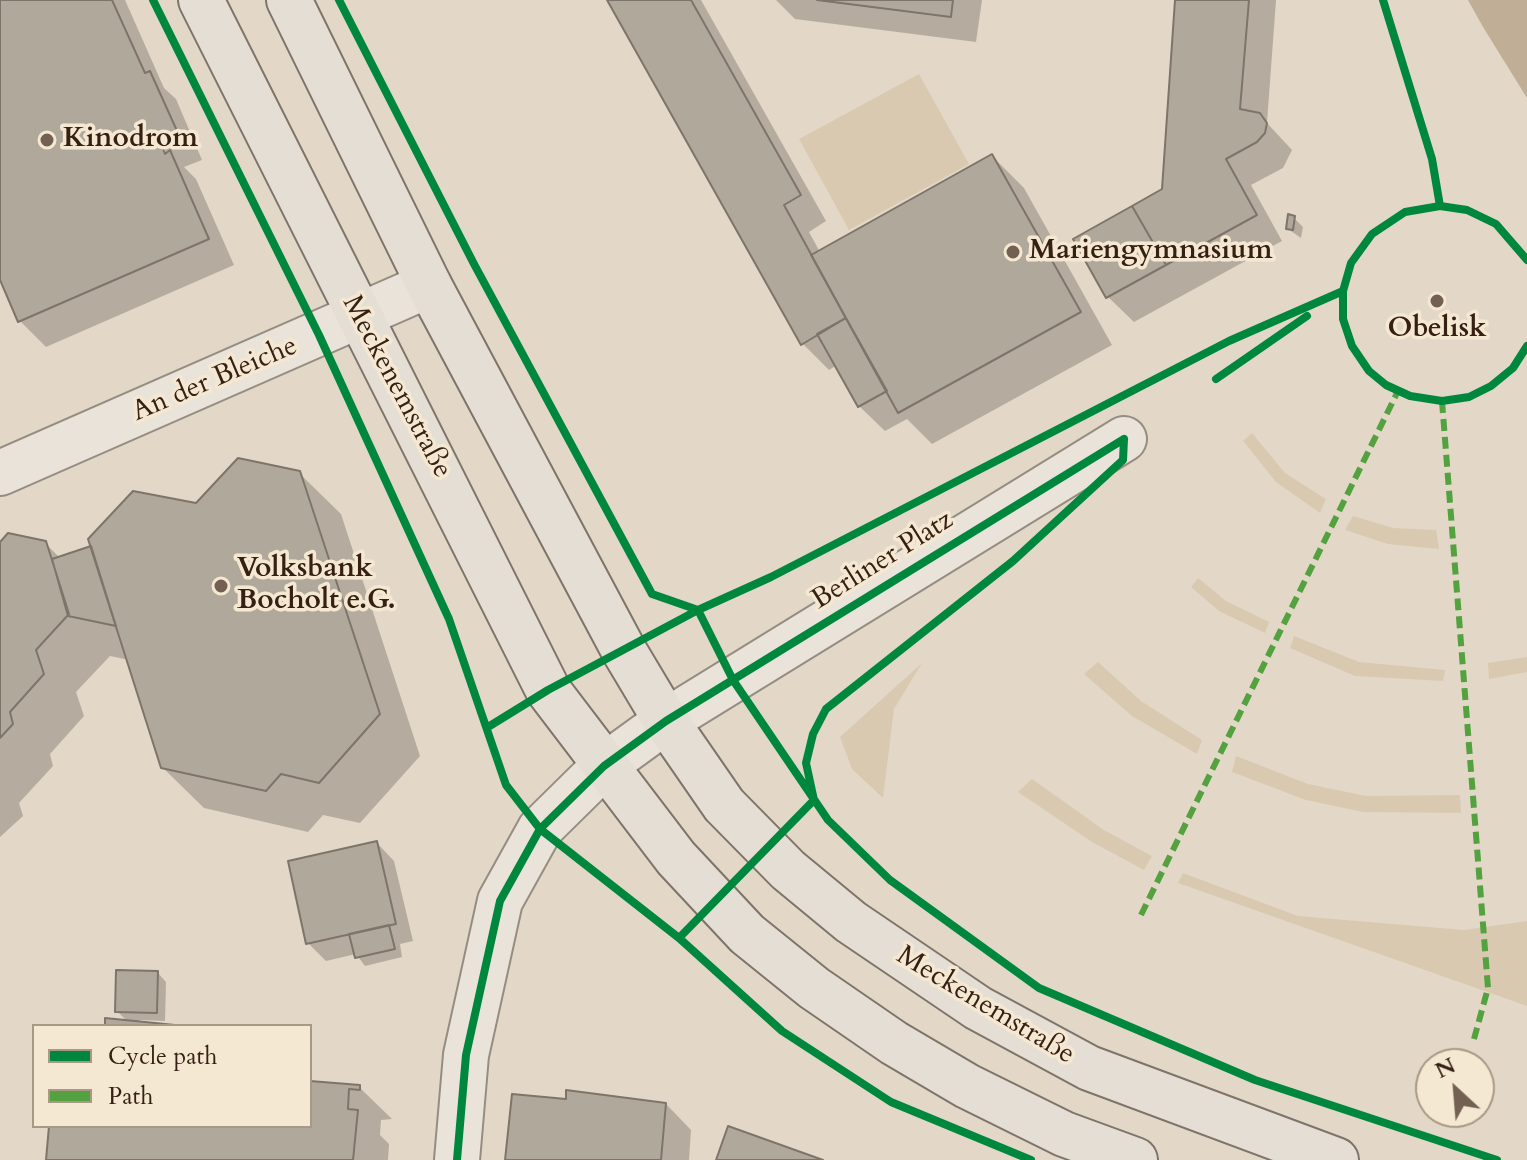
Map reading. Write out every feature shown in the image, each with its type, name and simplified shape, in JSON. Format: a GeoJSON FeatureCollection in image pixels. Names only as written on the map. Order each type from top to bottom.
{"type":"FeatureCollection","features":[{"type":"Feature","properties":{"kind":"main road","name":"Meckenemstraße"},"geometry":{"type":"LineString","coordinates":[[201,0],[358,316],[454,496],[548,690],[676,858],[747,934],[814,988],[894,1043],[967,1086],[1064,1134],[1135,1160]]}},
{"type":"Feature","properties":{"kind":"main road","name":"Meckenemstraße"},"geometry":{"type":"LineString","coordinates":[[289,0],[429,285],[623,649],[666,721],[724,805],[788,870],[851,922],[978,1008],[1089,1068],[1336,1160]]}},
{"type":"Feature","properties":{"kind":"street","name":"An der Bleiche"},"geometry":{"type":"LineString","coordinates":[[0,473],[429,285]]}},
{"type":"Feature","properties":{"kind":"street","name":"Berliner Platz"},"geometry":{"type":"LineString","coordinates":[[666,721],[1124,439]]}},
{"type":"Feature","properties":{"kind":"street"},"geometry":{"type":"LineString","coordinates":[[457,1160],[466,1055],[500,901],[540,829],[604,766],[666,721]]}},
{"type":"Feature","properties":{"kind":"shaded area"},"geometry":{"type":"Polygon","coordinates":[[[1468,0],[1527,0],[1527,98],[1483,27],[1468,0]]]}},
{"type":"Feature","properties":{"kind":"shaded area"},"geometry":{"type":"Polygon","coordinates":[[[919,74],[969,164],[849,230],[799,139],[919,74]]]}},
{"type":"Feature","properties":{"kind":"shaded area"},"geometry":{"type":"Polygon","coordinates":[[[1252,433],[1285,473],[1326,499],[1320,513],[1276,482],[1243,441],[1252,433]]]}},
{"type":"Feature","properties":{"kind":"shaded area"},"geometry":{"type":"Polygon","coordinates":[[[1353,516],[1393,528],[1436,530],[1439,549],[1388,544],[1345,530],[1353,516]]]}},
{"type":"Feature","properties":{"kind":"shaded area"},"geometry":{"type":"Polygon","coordinates":[[[1198,578],[1226,601],[1269,622],[1265,633],[1219,611],[1191,587],[1198,578]]]}},
{"type":"Feature","properties":{"kind":"shaded area"},"geometry":{"type":"Polygon","coordinates":[[[1294,636],[1359,662],[1445,670],[1443,681],[1355,676],[1290,648],[1294,636]]]}},
{"type":"Feature","properties":{"kind":"shaded area"},"geometry":{"type":"Polygon","coordinates":[[[1527,657],[1527,672],[1489,679],[1488,663],[1527,657]]]}},
{"type":"Feature","properties":{"kind":"shaded area"},"geometry":{"type":"Polygon","coordinates":[[[1098,662],[1141,701],[1202,740],[1197,754],[1132,716],[1084,674],[1098,662]]]}},
{"type":"Feature","properties":{"kind":"shaded area"},"geometry":{"type":"Polygon","coordinates":[[[922,663],[894,709],[883,798],[852,769],[840,737],[922,663]]]}},
{"type":"Feature","properties":{"kind":"shaded area"},"geometry":{"type":"Polygon","coordinates":[[[1236,756],[1308,784],[1366,796],[1460,795],[1461,813],[1363,812],[1306,800],[1232,772],[1236,756]]]}},
{"type":"Feature","properties":{"kind":"shaded area"},"geometry":{"type":"Polygon","coordinates":[[[1032,779],[1104,830],[1152,856],[1144,870],[1092,842],[1018,792],[1032,779]]]}},
{"type":"Feature","properties":{"kind":"shaded area"},"geometry":{"type":"Polygon","coordinates":[[[1183,873],[1298,916],[1464,930],[1527,921],[1527,1006],[1178,883],[1183,873]]]}},
{"type":"Feature","properties":{"kind":"building"},"geometry":{"type":"Polygon","coordinates":[[[0,0],[112,0],[145,73],[150,71],[178,133],[160,141],[165,154],[170,150],[209,239],[18,322],[0,280],[0,0]]]}},
{"type":"Feature","properties":{"kind":"building"},"geometry":{"type":"Polygon","coordinates":[[[607,0],[691,0],[801,195],[784,205],[846,318],[801,345],[607,0]]]}},
{"type":"Feature","properties":{"kind":"building"},"geometry":{"type":"Polygon","coordinates":[[[817,0],[953,0],[951,17],[817,0]]]}},
{"type":"Feature","properties":{"kind":"building"},"geometry":{"type":"Polygon","coordinates":[[[1175,0],[1249,0],[1240,109],[1260,113],[1267,123],[1265,133],[1257,142],[1226,159],[1257,215],[1166,265],[1132,206],[1162,189],[1175,0]]]}},
{"type":"Feature","properties":{"kind":"building"},"geometry":{"type":"Polygon","coordinates":[[[992,154],[1081,312],[898,413],[811,255],[992,154]]]}},
{"type":"Feature","properties":{"kind":"building"},"geometry":{"type":"Polygon","coordinates":[[[1132,206],[1166,265],[1106,298],[1073,239],[1132,206]]]}},
{"type":"Feature","properties":{"kind":"building"},"geometry":{"type":"Polygon","coordinates":[[[1288,214],[1295,216],[1293,230],[1286,229],[1288,214]]]}},
{"type":"Feature","properties":{"kind":"building"},"geometry":{"type":"Polygon","coordinates":[[[846,318],[887,391],[858,407],[817,334],[846,318]]]}},
{"type":"Feature","properties":{"kind":"building","name":"Volksbank Bocholt e.G."},"geometry":{"type":"Polygon","coordinates":[[[238,458],[300,471],[380,714],[319,783],[281,774],[266,791],[161,768],[88,539],[133,491],[196,503],[238,458]]]}},
{"type":"Feature","properties":{"kind":"building"},"geometry":{"type":"Polygon","coordinates":[[[8,533],[46,541],[69,614],[36,650],[44,674],[10,712],[13,724],[0,738],[0,542],[8,533]]]}},
{"type":"Feature","properties":{"kind":"building"},"geometry":{"type":"Polygon","coordinates":[[[91,546],[116,626],[68,616],[52,559],[91,546]]]}},
{"type":"Feature","properties":{"kind":"building"},"geometry":{"type":"Polygon","coordinates":[[[377,841],[396,924],[306,944],[288,861],[377,841]]]}},
{"type":"Feature","properties":{"kind":"building"},"geometry":{"type":"Polygon","coordinates":[[[389,925],[395,949],[355,958],[349,934],[389,925]]]}},
{"type":"Feature","properties":{"kind":"building"},"geometry":{"type":"Polygon","coordinates":[[[116,970],[158,971],[157,1013],[115,1012],[116,970]]]}},
{"type":"Feature","properties":{"kind":"building"},"geometry":{"type":"Polygon","coordinates":[[[105,1018],[165,1024],[105,1024],[105,1018]]]}},
{"type":"Feature","properties":{"kind":"building"},"geometry":{"type":"Polygon","coordinates":[[[312,1081],[360,1085],[360,1090],[349,1089],[348,1109],[358,1110],[353,1160],[46,1160],[49,1128],[312,1128],[312,1081]]]}},
{"type":"Feature","properties":{"kind":"building"},"geometry":{"type":"Polygon","coordinates":[[[566,1090],[666,1103],[661,1160],[505,1160],[512,1094],[566,1099],[566,1090]]]}},
{"type":"Feature","properties":{"kind":"building"},"geometry":{"type":"Polygon","coordinates":[[[728,1126],[823,1160],[716,1160],[728,1126]]]}},
{"type":"Feature","properties":{"kind":"marked path"},"geometry":{"type":"LineString","coordinates":[[1141,915],[1398,391]]}},
{"type":"Feature","properties":{"kind":"marked path"},"geometry":{"type":"LineString","coordinates":[[1442,401],[1488,988],[1474,1039]]}},
{"type":"Feature","properties":{"kind":"cycle path"},"geometry":{"type":"LineString","coordinates":[[153,0],[319,335],[449,619],[506,785],[540,829],[679,938],[782,1031],[891,1102],[1031,1160]]}},
{"type":"Feature","properties":{"kind":"cycle path"},"geometry":{"type":"LineString","coordinates":[[339,0],[474,264],[652,594],[698,610],[733,680],[828,820],[890,880],[1039,988],[1255,1080],[1497,1160]]}},
{"type":"Feature","properties":{"kind":"cycle path"},"geometry":{"type":"LineString","coordinates":[[1383,0],[1432,159],[1440,206]]}},
{"type":"Feature","properties":{"kind":"cycle path"},"geometry":{"type":"LineString","coordinates":[[1527,260],[1496,224],[1467,210],[1440,206],[1405,212],[1372,234],[1351,263],[1343,291],[1343,319],[1352,346],[1369,371],[1386,385],[1410,396],[1442,401],[1469,397],[1491,386],[1513,368],[1527,346]]}},
{"type":"Feature","properties":{"kind":"cycle path"},"geometry":{"type":"LineString","coordinates":[[488,727],[548,690],[698,610],[771,577],[1229,341],[1343,291]]}},
{"type":"Feature","properties":{"kind":"cycle path"},"geometry":{"type":"LineString","coordinates":[[1216,379],[1307,316]]}},
{"type":"Feature","properties":{"kind":"cycle path"},"geometry":{"type":"LineString","coordinates":[[679,938],[814,800],[806,763],[813,734],[826,709],[1013,561],[1123,460],[1124,439]]}},
{"type":"Feature","properties":{"kind":"cycle path"},"geometry":{"type":"LineString","coordinates":[[457,1160],[466,1055],[500,901],[540,829],[604,766],[666,721],[1124,439]]}},
{"type":"Feature","properties":{"kind":"place","name":"Kinodrom"},"geometry":{"type":"Point","coordinates":[47,140]}},
{"type":"Feature","properties":{"kind":"place","name":"Mariengymnasium"},"geometry":{"type":"Point","coordinates":[1013,252]}},
{"type":"Feature","properties":{"kind":"place","name":"Obelisk"},"geometry":{"type":"Point","coordinates":[1437,301]}},
{"type":"Feature","properties":{"kind":"place","name":"Volksbank Bocholt e.G."},"geometry":{"type":"Point","coordinates":[221,586]}}]}
